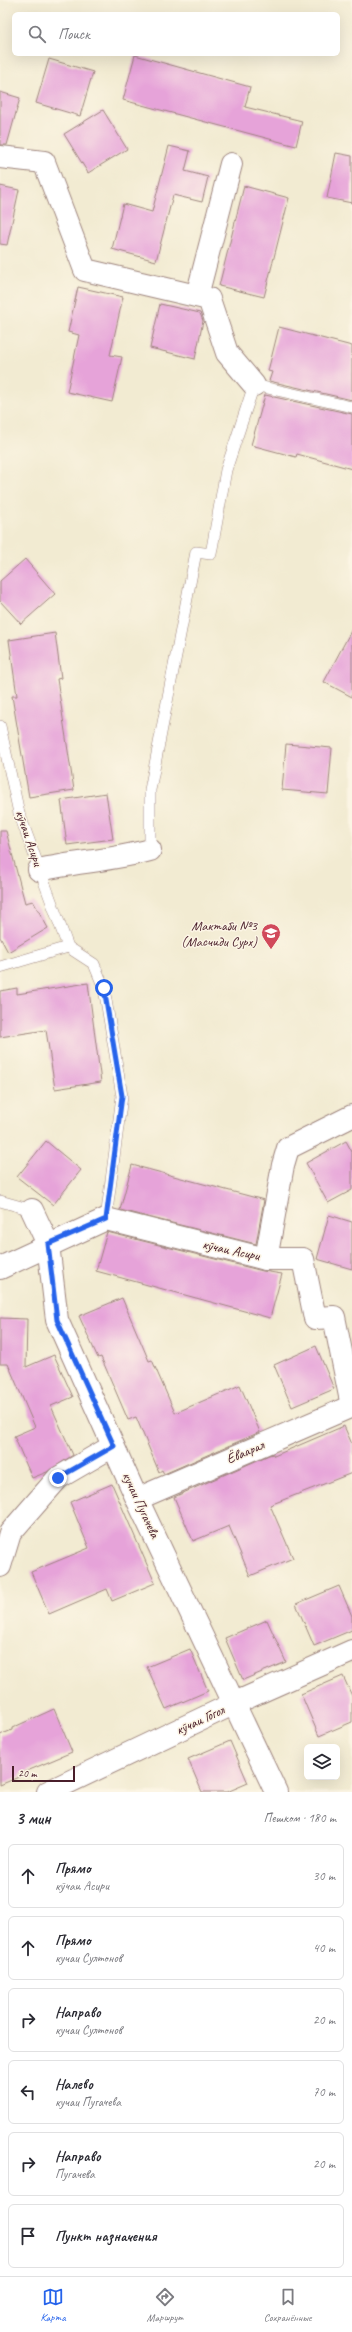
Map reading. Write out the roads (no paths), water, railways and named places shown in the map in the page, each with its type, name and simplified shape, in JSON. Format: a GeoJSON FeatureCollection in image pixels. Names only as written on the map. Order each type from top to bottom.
{"type":"FeatureCollection","features":[{"type":"Feature","properties":{"kind":"street"},"geometry":{"type":"LineString","coordinates":[[0,157],[44,162],[85,270],[209,299],[227,353],[254,385]]}},
{"type":"Feature","properties":{"kind":"street"},"geometry":{"type":"LineString","coordinates":[[197,296],[231,164]]}},
{"type":"Feature","properties":{"kind":"street"},"geometry":{"type":"LineString","coordinates":[[39,870],[68,864],[125,857],[150,850]]}},
{"type":"Feature","properties":{"kind":"street","name":"кӯчаи Асири"},"geometry":{"type":"LineString","coordinates":[[106,1219],[266,1260],[286,1157],[352,1116]]}},
{"type":"Feature","properties":{"kind":"street","name":"кучаи Пугачева"},"geometry":{"type":"LineString","coordinates":[[32,1210],[48,1244],[57,1320],[137,1499],[236,1703],[276,1792]]}},
{"type":"Feature","properties":{"kind":"street"},"geometry":{"type":"LineString","coordinates":[[0,1268],[48,1244],[106,1219]]}},
{"type":"Feature","properties":{"kind":"street"},"geometry":{"type":"LineString","coordinates":[[266,1260],[303,1259],[315,1318],[334,1317],[352,1406]]}},
{"type":"Feature","properties":{"kind":"street","name":"Ёваарал"},"geometry":{"type":"LineString","coordinates":[[137,1499],[352,1406]]}},
{"type":"Feature","properties":{"kind":"street"},"geometry":{"type":"LineString","coordinates":[[0,1566],[10,1533],[58,1478],[114,1446]]}},
{"type":"Feature","properties":{"kind":"street","name":"кӯчаи Гогол"},"geometry":{"type":"LineString","coordinates":[[48,1792],[352,1650]]}},
{"type":"Feature","properties":{"kind":"lane"},"geometry":{"type":"LineString","coordinates":[[150,850],[150,790],[196,552],[211,554],[226,470],[254,385],[352,407]]}},
{"type":"Feature","properties":{"kind":"lane","name":"кӯчаи Асири"},"geometry":{"type":"LineString","coordinates":[[0,726],[19,813],[68,947]]}},
{"type":"Feature","properties":{"kind":"lane"},"geometry":{"type":"LineString","coordinates":[[0,967],[68,947],[94,964],[104,988],[122,1096],[106,1219]]}},
{"type":"Feature","properties":{"kind":"lane"},"geometry":{"type":"LineString","coordinates":[[0,1201],[32,1210]]}},
{"type":"Feature","properties":{"kind":"place","name":"Мактаби №3 (Масчиди Сурх)"},"geometry":{"type":"Point","coordinates":[271,950]}}]}
